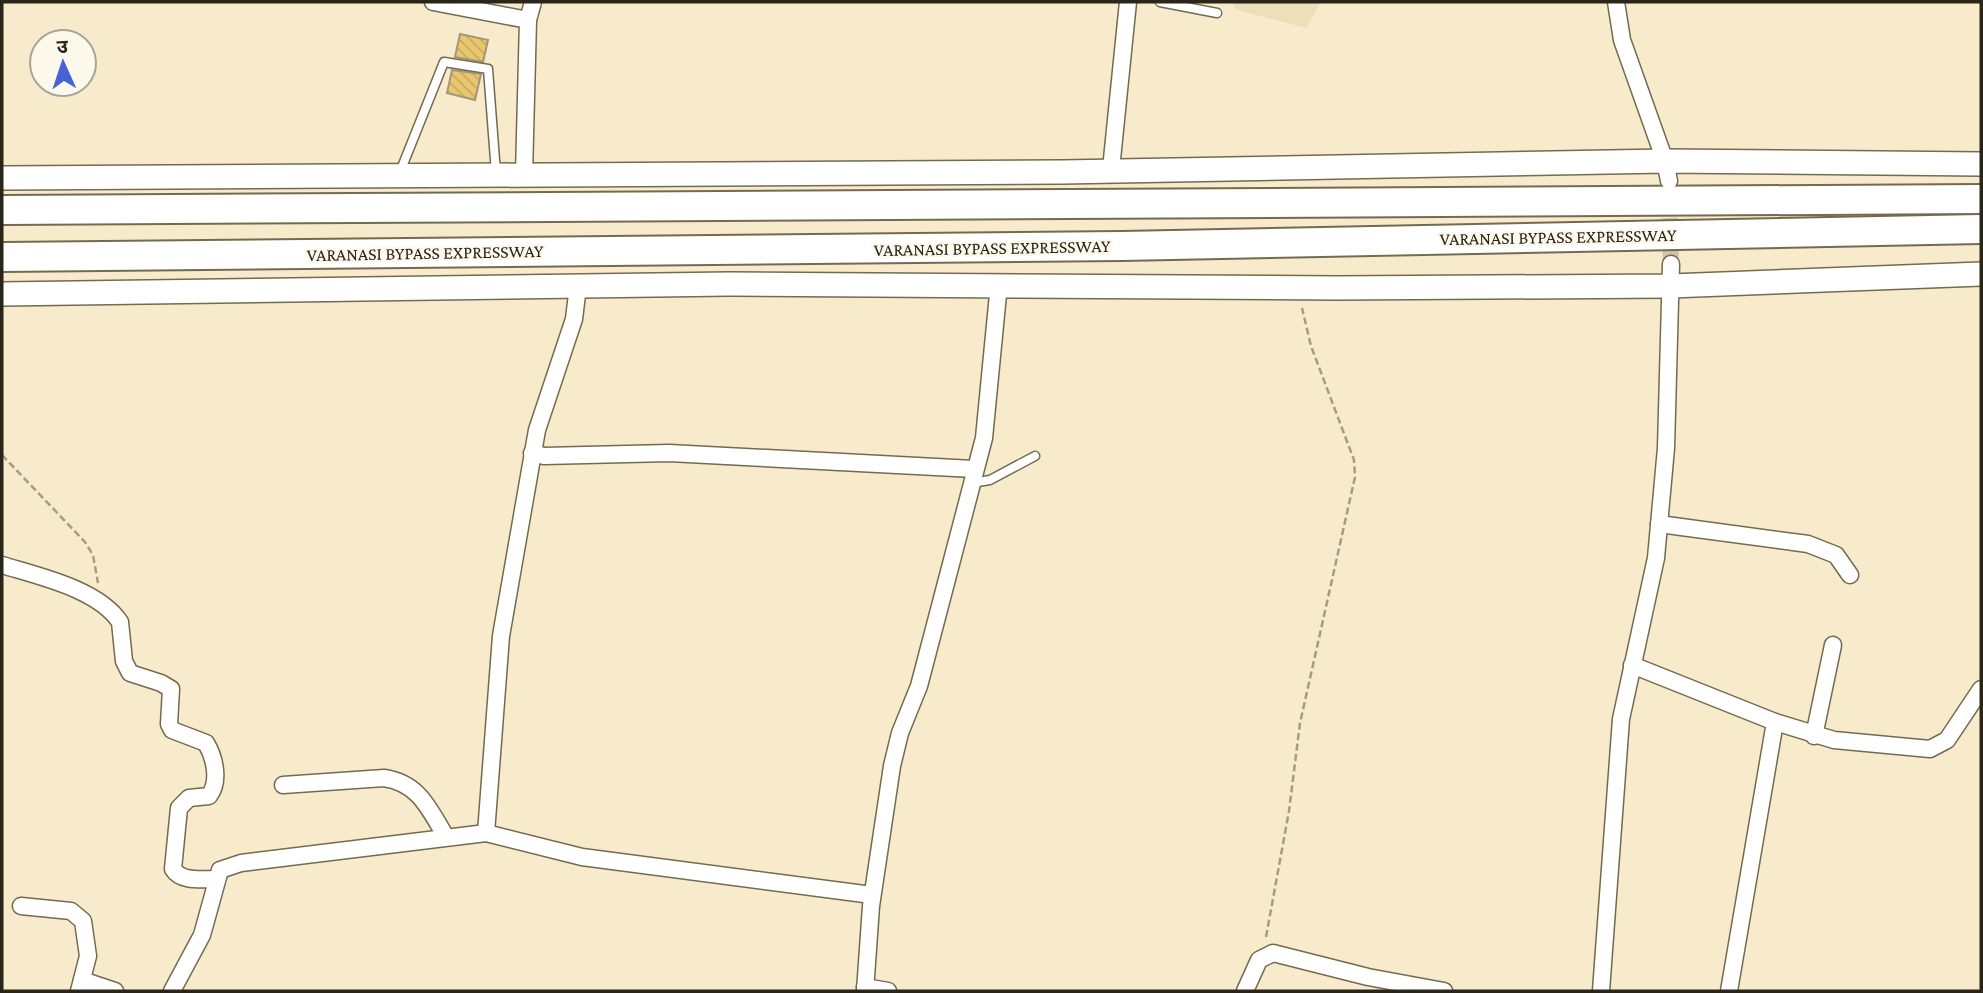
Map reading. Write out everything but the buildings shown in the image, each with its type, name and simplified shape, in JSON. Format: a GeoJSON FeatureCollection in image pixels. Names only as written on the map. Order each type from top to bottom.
{"type":"FeatureCollection","features":[{"type":"Feature","properties":{"kind":"highway","name":"VARANASI BYPASS EXPRESSWAY"},"geometry":{"type":"LineString","coordinates":[[2,210],[1981,199]]}},
{"type":"Feature","properties":{"kind":"highway","name":"VARANASI BYPASS EXPRESSWAY"},"geometry":{"type":"LineString","coordinates":[[2,257],[1136,246],[1981,229]]}},
{"type":"Feature","properties":{"kind":"street"},"geometry":{"type":"LineString","coordinates":[[433,2],[528,20]]}},
{"type":"Feature","properties":{"kind":"street"},"geometry":{"type":"LineString","coordinates":[[524,174],[528,20],[533,2]]}},
{"type":"Feature","properties":{"kind":"street"},"geometry":{"type":"LineString","coordinates":[[1111,169],[1128,2]]}},
{"type":"Feature","properties":{"kind":"street"},"geometry":{"type":"LineString","coordinates":[[1616,2],[1622,40],[1667,171]]}},
{"type":"Feature","properties":{"kind":"street"},"geometry":{"type":"LineString","coordinates":[[2,177],[1111,169],[1667,171],[1981,164]]}},
{"type":"Feature","properties":{"kind":"street"},"geometry":{"type":"LineString","coordinates":[[2,294],[578,286],[999,284],[1300,287],[1671,275],[1981,274]]}},
{"type":"Feature","properties":{"kind":"street"},"geometry":{"type":"LineString","coordinates":[[1601,991],[1621,719],[1656,558],[1666,449],[1671,275]]}},
{"type":"Feature","properties":{"kind":"street"},"geometry":{"type":"LineString","coordinates":[[888,991],[865,989],[872,895],[900,733],[919,686],[984,438],[999,284]]}},
{"type":"Feature","properties":{"kind":"street"},"geometry":{"type":"LineString","coordinates":[[486,833],[501,636],[537,430],[574,319],[578,286]]}},
{"type":"Feature","properties":{"kind":"street"},"geometry":{"type":"LineString","coordinates":[[532,453],[544,456],[669,453],[972,476]]}},
{"type":"Feature","properties":{"kind":"street"},"geometry":{"type":"LineString","coordinates":[[1659,523],[1724,535],[1808,544],[1836,555],[1850,575]]}},
{"type":"Feature","properties":{"kind":"street"},"geometry":{"type":"LineString","coordinates":[[2,565],[59,582],[100,604],[120,622],[124,661],[130,673],[167,685],[171,689],[169,724],[172,730],[201,739],[209,747],[216,777],[215,789],[203,798],[189,798],[179,808],[173,869],[177,876],[184,878],[215,879]]}},
{"type":"Feature","properties":{"kind":"street"},"geometry":{"type":"LineString","coordinates":[[1814,736],[1833,645]]}},
{"type":"Feature","properties":{"kind":"street"},"geometry":{"type":"LineString","coordinates":[[1633,665],[1814,736],[1930,749],[1947,740],[1981,690]]}},
{"type":"Feature","properties":{"kind":"street"},"geometry":{"type":"LineString","coordinates":[[1729,991],[1775,722]]}},
{"type":"Feature","properties":{"kind":"street"},"geometry":{"type":"LineString","coordinates":[[283,785],[384,778],[399,780],[421,796],[446,837]]}},
{"type":"Feature","properties":{"kind":"street"},"geometry":{"type":"LineString","coordinates":[[172,991],[202,935],[215,879],[220,870],[229,864],[486,833],[582,857],[872,895]]}},
{"type":"Feature","properties":{"kind":"street"},"geometry":{"type":"LineString","coordinates":[[21,906],[71,911],[79,915],[87,929],[88,956],[81,986],[115,991]]}},
{"type":"Feature","properties":{"kind":"street"},"geometry":{"type":"LineString","coordinates":[[1245,991],[1264,955],[1281,954],[1368,977],[1444,991]]}},
{"type":"Feature","properties":{"kind":"lane"},"geometry":{"type":"LineString","coordinates":[[1160,2],[1217,13]]}},
{"type":"Feature","properties":{"kind":"lane"},"geometry":{"type":"LineString","coordinates":[[399,175],[444,62],[488,69],[497,174]]}},
{"type":"Feature","properties":{"kind":"lane"},"geometry":{"type":"LineString","coordinates":[[972,476],[990,480],[1035,456]]}},
{"type":"Feature","properties":{"kind":"path"},"geometry":{"type":"LineString","coordinates":[[1264,955],[1289,811],[1300,723],[1355,477],[1354,460],[1307,333],[1300,287]]}},
{"type":"Feature","properties":{"kind":"path"},"geometry":{"type":"LineString","coordinates":[[2,455],[85,542],[93,555],[100,604]]}},
{"type":"Feature","properties":{"kind":"shaded area"},"geometry":{"type":"Polygon","coordinates":[[[1231,2],[1321,2],[1306,28],[1237,10],[1231,2]]]}},
{"type":"Feature","properties":{"kind":"tunnel"},"geometry":{"type":"LineString","coordinates":[[1669,194],[1671,264]]}}]}
